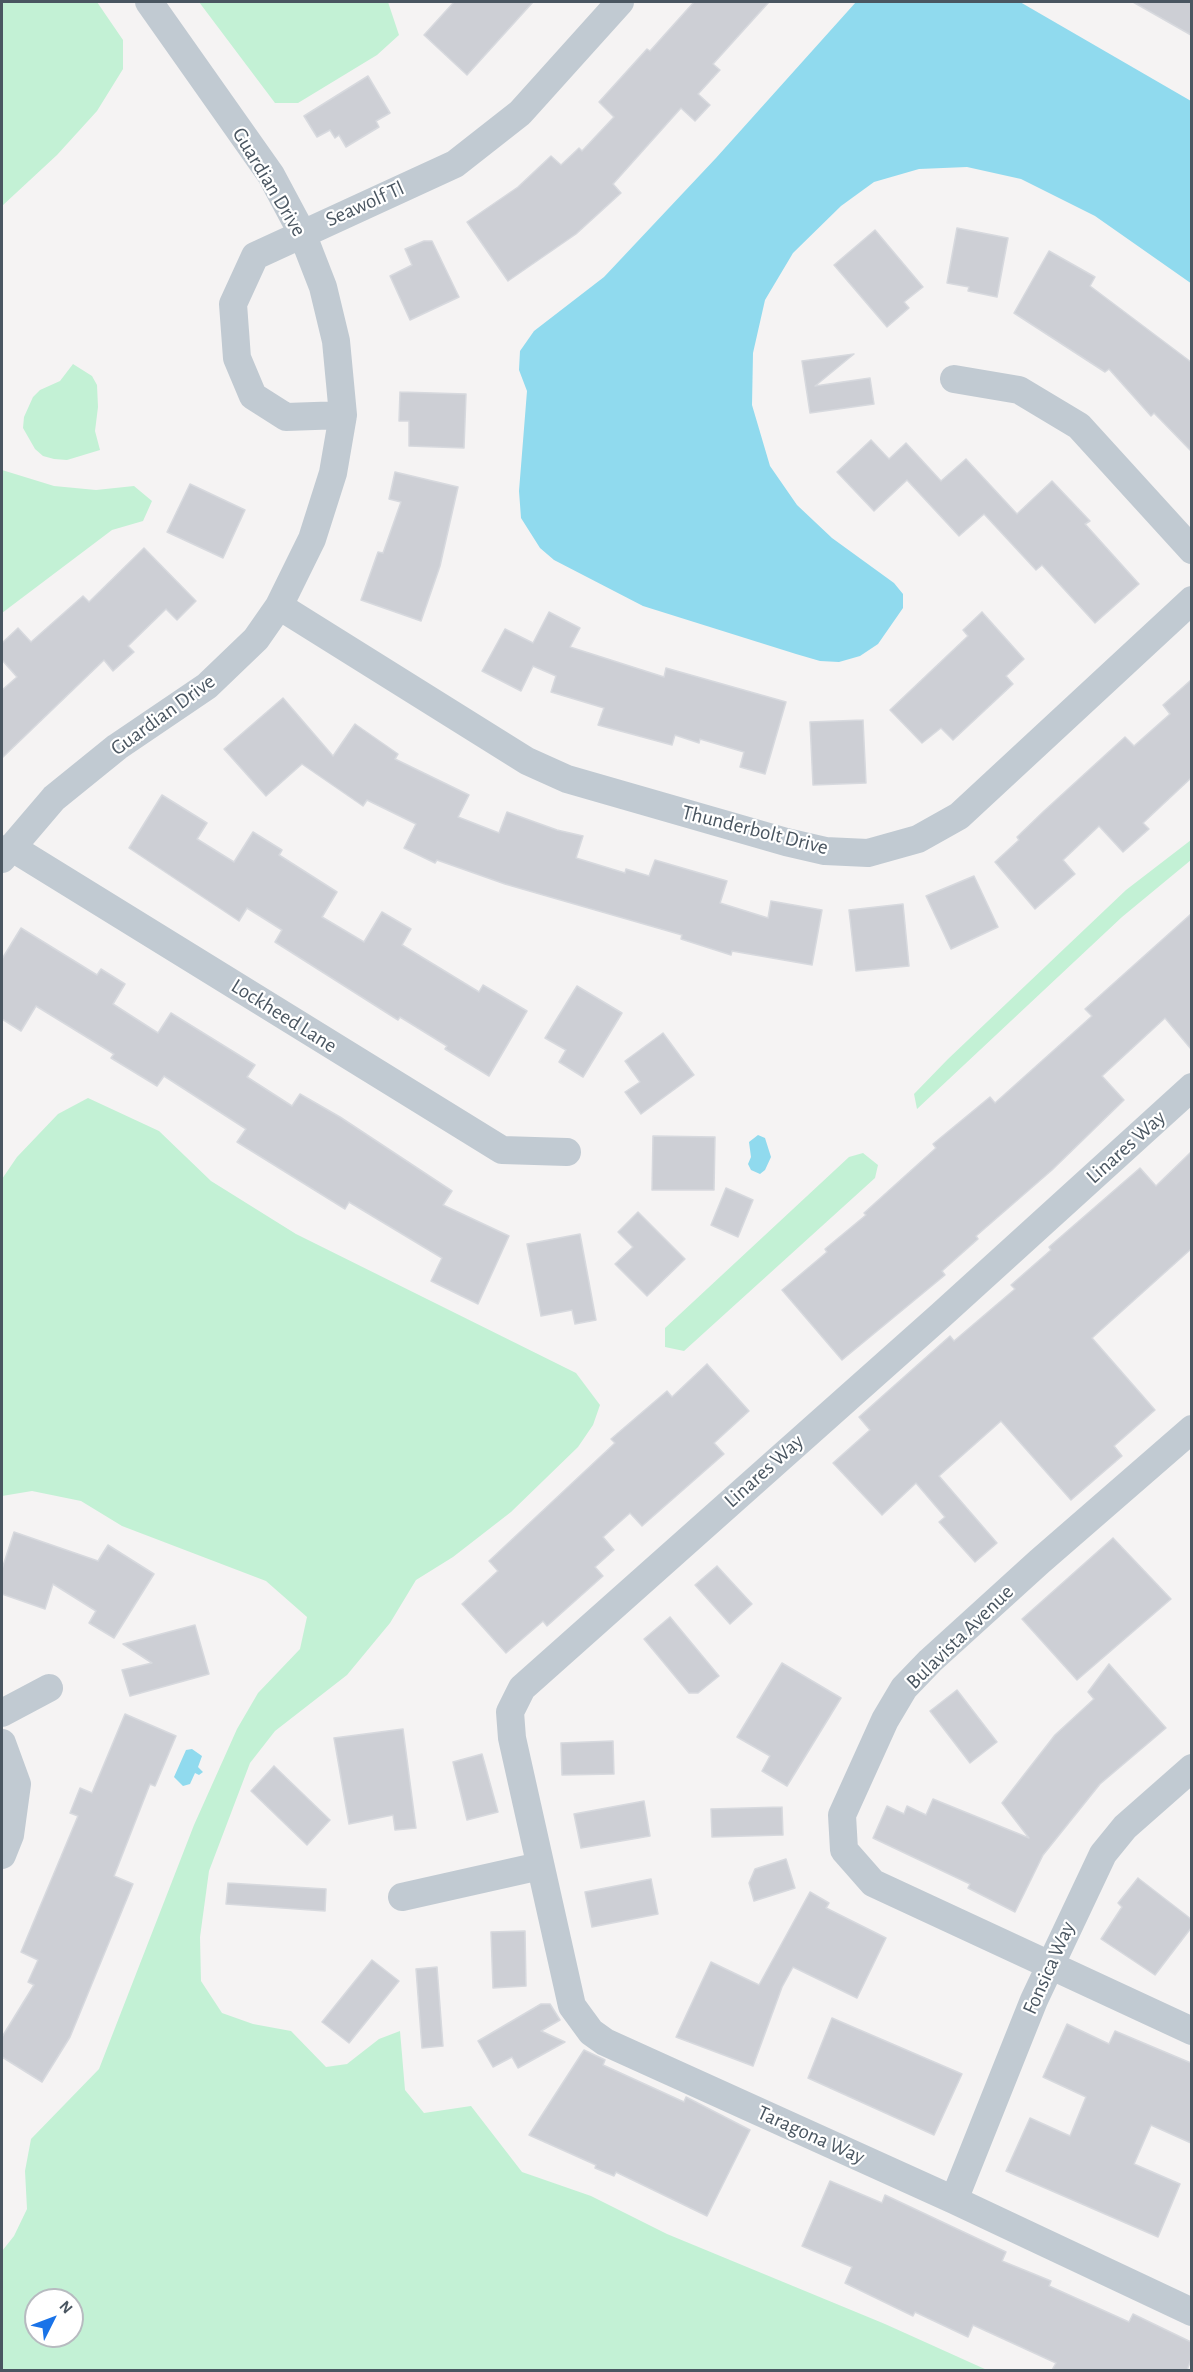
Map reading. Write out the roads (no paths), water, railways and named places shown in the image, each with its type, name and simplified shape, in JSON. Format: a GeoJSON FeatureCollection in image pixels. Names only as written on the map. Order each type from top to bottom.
{"type":"FeatureCollection","features":[{"type":"Feature","properties":{"kind":"street","name":"Guardian Drive"},"geometry":{"type":"LineString","coordinates":[[6,853],[54,798],[117,747],[207,686],[256,639],[279,606],[312,539],[333,473],[342,415],[336,341],[323,287],[302,232],[271,175],[149,2]]}},
{"type":"Feature","properties":{"kind":"street","name":"Seawolf Tl"},"geometry":{"type":"LineString","coordinates":[[342,415],[286,417],[253,396],[237,358],[232,304],[255,256],[302,232],[456,164],[520,113],[620,2]]}},
{"type":"Feature","properties":{"kind":"street"},"geometry":{"type":"LineString","coordinates":[[954,379],[1019,390],[1079,426],[1191,550]]}},
{"type":"Feature","properties":{"kind":"street","name":"Thunderbolt Drive"},"geometry":{"type":"LineString","coordinates":[[279,606],[518,756],[567,779],[786,842],[825,850],[868,853],[918,839],[959,816],[1191,600]]}},
{"type":"Feature","properties":{"kind":"street","name":"Lockheed Lane"},"geometry":{"type":"LineString","coordinates":[[6,853],[502,1150],[567,1152]]}},
{"type":"Feature","properties":{"kind":"street","name":"Linares Way"},"geometry":{"type":"LineString","coordinates":[[540,1866],[512,1737],[510,1712],[522,1688],[1189,1095]]}},
{"type":"Feature","properties":{"kind":"street","name":"Bulavista Avenue"},"geometry":{"type":"LineString","coordinates":[[1191,1430],[1039,1562],[930,1661],[904,1688],[885,1719],[842,1815],[844,1850],[873,1883],[1191,2031]]}},
{"type":"Feature","properties":{"kind":"street"},"geometry":{"type":"LineString","coordinates":[[2,1713],[49,1688]]}},
{"type":"Feature","properties":{"kind":"street"},"geometry":{"type":"LineString","coordinates":[[2,1743],[17,1784],[10,1835],[2,1855]]}},
{"type":"Feature","properties":{"kind":"street","name":"Fonsica Way"},"geometry":{"type":"LineString","coordinates":[[954,2200],[1050,1966],[1103,1854],[1125,1827],[1191,1768]]}},
{"type":"Feature","properties":{"kind":"street"},"geometry":{"type":"LineString","coordinates":[[402,1897],[540,1866]]}},
{"type":"Feature","properties":{"kind":"street","name":"Taragona Way"},"geometry":{"type":"LineString","coordinates":[[540,1866],[572,2006],[591,2032],[605,2042],[954,2200],[1191,2312]]}},
{"type":"Feature","properties":{"kind":"water"},"geometry":{"type":"Polygon","coordinates":[[[856,2],[1020,2],[1191,101],[1192,284],[1095,216],[1021,179],[967,167],[919,169],[874,182],[841,206],[793,253],[765,300],[753,353],[752,405],[770,466],[797,505],[832,538],[894,583],[903,594],[903,608],[878,644],[860,656],[839,662],[820,661],[643,606],[554,560],[540,548],[521,518],[519,491],[527,391],[519,370],[520,351],[534,331],[604,277],[716,158],[856,2]]]}},
{"type":"Feature","properties":{"kind":"water"},"geometry":{"type":"Polygon","coordinates":[[[758,1135],[765,1138],[771,1157],[765,1170],[760,1174],[751,1170],[748,1164],[751,1157],[749,1142],[758,1135]]]}},
{"type":"Feature","properties":{"kind":"water"},"geometry":{"type":"Polygon","coordinates":[[[192,1749],[202,1756],[198,1767],[203,1772],[199,1775],[195,1773],[190,1784],[183,1786],[174,1777],[186,1750],[192,1749]]]}}]}
